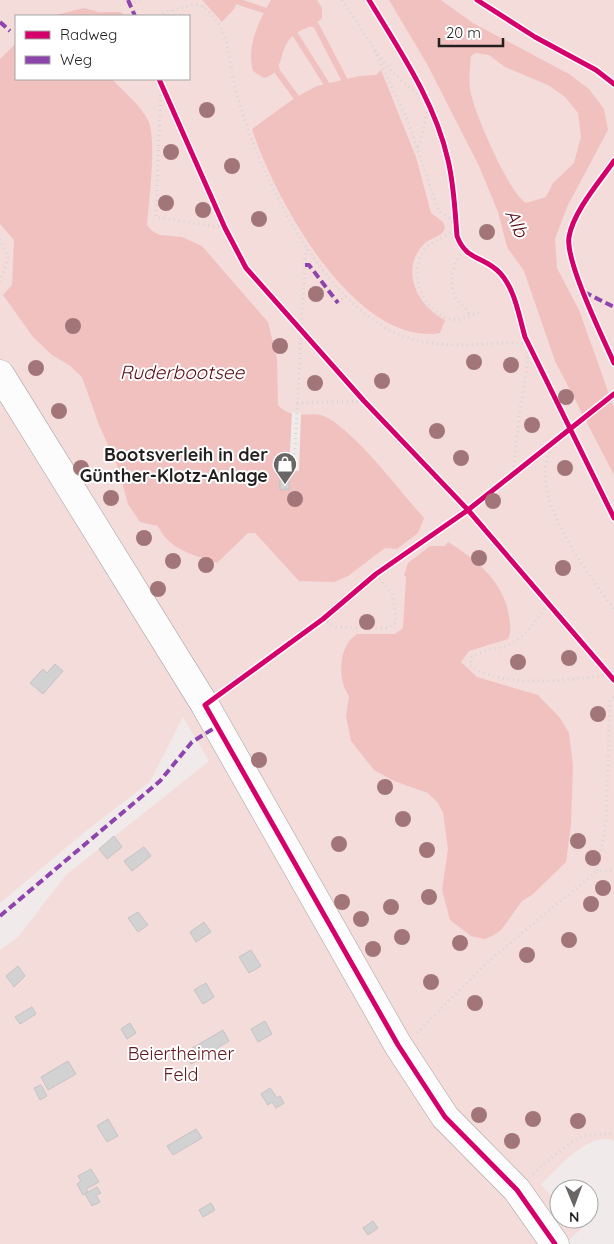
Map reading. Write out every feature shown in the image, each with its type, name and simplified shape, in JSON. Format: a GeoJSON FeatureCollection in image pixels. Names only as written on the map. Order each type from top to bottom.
{"type":"FeatureCollection","features":[{"type":"Feature","properties":{"kind":"lane"},"geometry":{"type":"LineString","coordinates":[[0,374],[205,705],[398,1044],[445,1117],[517,1190],[555,1244]]}},
{"type":"Feature","properties":{"kind":"path"},"geometry":{"type":"LineString","coordinates":[[130,4],[140,0]]}},
{"type":"Feature","properties":{"kind":"path"},"geometry":{"type":"LineString","coordinates":[[342,0],[392,72],[429,104]]}},
{"type":"Feature","properties":{"kind":"path"},"geometry":{"type":"LineString","coordinates":[[203,7],[207,2]]}},
{"type":"Feature","properties":{"kind":"path"},"geometry":{"type":"LineString","coordinates":[[156,15],[195,4],[203,7],[220,26],[224,35],[238,98],[255,150],[274,192],[308,249],[346,296],[374,322],[412,339],[478,346],[528,344]]}},
{"type":"Feature","properties":{"kind":"path"},"geometry":{"type":"LineString","coordinates":[[372,45],[407,119],[438,209],[452,219],[456,226]]}},
{"type":"Feature","properties":{"kind":"path"},"geometry":{"type":"LineString","coordinates":[[161,85],[156,218],[225,228]]}},
{"type":"Feature","properties":{"kind":"path"},"geometry":{"type":"LineString","coordinates":[[420,86],[435,119]]}},
{"type":"Feature","properties":{"kind":"path"},"geometry":{"type":"LineString","coordinates":[[417,147],[420,144],[429,104]]}},
{"type":"Feature","properties":{"kind":"path"},"geometry":{"type":"LineString","coordinates":[[455,211],[457,236]]}},
{"type":"Feature","properties":{"kind":"path"},"geometry":{"type":"LineString","coordinates":[[456,226],[452,233],[425,250],[421,259],[418,280],[425,300],[436,313],[457,320],[480,312]]}},
{"type":"Feature","properties":{"kind":"path"},"geometry":{"type":"LineString","coordinates":[[0,240],[8,258],[0,282]]}},
{"type":"Feature","properties":{"kind":"path"},"geometry":{"type":"LineString","coordinates":[[460,245],[467,252],[456,260],[453,269],[453,287],[455,298],[468,311],[468,315]]}},
{"type":"Feature","properties":{"kind":"path"},"geometry":{"type":"LineString","coordinates":[[293,489],[305,257],[308,249]]}},
{"type":"Feature","properties":{"kind":"path"},"geometry":{"type":"LineString","coordinates":[[338,303],[346,296]]}},
{"type":"Feature","properties":{"kind":"path"},"geometry":{"type":"LineString","coordinates":[[525,337],[536,358]]}},
{"type":"Feature","properties":{"kind":"path"},"geometry":{"type":"LineString","coordinates":[[513,474],[520,409],[527,369],[528,344]]}},
{"type":"Feature","properties":{"kind":"path"},"geometry":{"type":"LineString","coordinates":[[297,403],[364,400]]}},
{"type":"Feature","properties":{"kind":"path"},"geometry":{"type":"LineString","coordinates":[[552,442],[544,471],[546,494],[561,528],[584,568],[614,609]]}},
{"type":"Feature","properties":{"kind":"path"},"geometry":{"type":"LineString","coordinates":[[323,619],[336,628],[388,628],[396,622],[394,595],[376,574]]}},
{"type":"Feature","properties":{"kind":"path"},"geometry":{"type":"LineString","coordinates":[[548,605],[522,636],[506,646],[476,654],[471,658],[470,666],[481,673],[542,682],[610,675]]}},
{"type":"Feature","properties":{"kind":"path"},"geometry":{"type":"LineString","coordinates":[[398,1044],[420,1031],[491,959],[597,871],[606,823],[610,701],[614,697]]}},
{"type":"Feature","properties":{"kind":"path"},"geometry":{"type":"LineString","coordinates":[[597,871],[614,871]]}},
{"type":"Feature","properties":{"kind":"path"},"geometry":{"type":"LineString","coordinates":[[517,1190],[563,1148],[582,1136],[614,1133]]}},
{"type":"Feature","properties":{"kind":"green space","name":"Beiertheimer Feld"},"geometry":{"type":"Polygon","coordinates":[[[0,0],[614,0],[614,1141],[605,1139],[584,1146],[564,1162],[541,1185],[549,1193],[549,1229],[581,1229],[565,1244],[0,1244],[0,950],[18,937],[66,875],[209,761],[183,717],[150,782],[87,830],[0,903],[0,0]]]}},
{"type":"Feature","properties":{"kind":"water"},"geometry":{"type":"Polygon","coordinates":[[[202,0],[238,0],[234,9],[222,22],[202,0]]]}},
{"type":"Feature","properties":{"kind":"water"},"geometry":{"type":"Polygon","coordinates":[[[271,0],[317,0],[322,8],[322,18],[301,30],[289,40],[278,68],[270,76],[264,78],[253,71],[251,52],[258,25],[271,0]]]}},
{"type":"Feature","properties":{"kind":"water","name":"Alb"},"geometry":{"type":"Polygon","coordinates":[[[389,0],[441,0],[473,23],[569,74],[589,89],[604,109],[608,130],[567,207],[555,239],[557,268],[579,310],[614,408],[614,475],[555,361],[524,271],[507,247],[498,212],[479,166],[427,64],[389,0]],[[476,53],[471,56],[470,89],[479,118],[494,153],[519,197],[526,203],[546,197],[553,183],[574,163],[581,137],[578,113],[565,97],[548,85],[505,67],[489,55],[476,53]]]}},
{"type":"Feature","properties":{"kind":"water"},"geometry":{"type":"Polygon","coordinates":[[[84,8],[99,12],[120,12],[124,15],[55,15],[84,8]]]}},
{"type":"Feature","properties":{"kind":"water","name":"Ruderbootsee"},"geometry":{"type":"Polygon","coordinates":[[[15,44],[15,80],[113,80],[141,109],[148,120],[152,141],[152,171],[147,225],[152,231],[160,235],[182,237],[202,246],[268,322],[277,359],[278,405],[290,413],[322,415],[341,427],[378,464],[424,518],[418,533],[397,549],[385,548],[348,576],[334,582],[299,581],[255,533],[248,533],[217,563],[175,546],[158,526],[140,522],[128,504],[118,467],[99,425],[82,377],[69,365],[52,355],[33,337],[3,295],[12,285],[14,240],[0,224],[0,59],[15,44]]]}},
{"type":"Feature","properties":{"kind":"water"},"geometry":{"type":"Polygon","coordinates":[[[381,70],[416,157],[431,213],[443,222],[445,227],[440,235],[425,243],[417,253],[412,275],[420,297],[435,314],[445,320],[440,333],[408,331],[377,317],[349,293],[322,262],[298,227],[263,158],[252,129],[296,97],[317,86],[359,76],[376,75],[381,70]]]}},
{"type":"Feature","properties":{"kind":"water"},"geometry":{"type":"Polygon","coordinates":[[[448,542],[469,556],[495,582],[506,604],[510,625],[508,639],[469,651],[461,662],[477,677],[538,695],[560,718],[569,733],[573,766],[571,825],[566,862],[532,895],[522,901],[502,929],[485,939],[471,936],[450,920],[442,890],[448,849],[443,813],[438,803],[428,793],[394,781],[374,770],[351,741],[346,716],[349,696],[345,689],[341,672],[341,663],[346,646],[357,634],[395,634],[403,628],[406,577],[404,575],[408,563],[430,546],[445,546],[448,542]]]}},
{"type":"Feature","properties":{"kind":"pier"},"geometry":{"type":"Polygon","coordinates":[[[292,412],[301,413],[299,471],[289,470],[292,412]]]}},
{"type":"Feature","properties":{"kind":"building"},"geometry":{"type":"Polygon","coordinates":[[[280,480],[289,481],[289,489],[280,490],[280,480]]]}},
{"type":"Feature","properties":{"kind":"building"},"geometry":{"type":"Polygon","coordinates":[[[55,664],[63,671],[43,694],[30,683],[43,669],[47,673],[55,664]]]}},
{"type":"Feature","properties":{"kind":"building"},"geometry":{"type":"Polygon","coordinates":[[[114,836],[122,847],[107,859],[99,849],[114,836]]]}},
{"type":"Feature","properties":{"kind":"building"},"geometry":{"type":"Polygon","coordinates":[[[144,847],[151,856],[132,871],[124,861],[144,847]]]}},
{"type":"Feature","properties":{"kind":"building"},"geometry":{"type":"Polygon","coordinates":[[[138,912],[148,925],[138,932],[128,918],[138,912]]]}},
{"type":"Feature","properties":{"kind":"building"},"geometry":{"type":"Polygon","coordinates":[[[204,922],[211,932],[196,942],[190,932],[204,922]]]}},
{"type":"Feature","properties":{"kind":"building"},"geometry":{"type":"Polygon","coordinates":[[[251,950],[261,966],[249,973],[239,957],[251,950]]]}},
{"type":"Feature","properties":{"kind":"building"},"geometry":{"type":"Polygon","coordinates":[[[18,966],[25,976],[14,987],[6,976],[18,966]]]}},
{"type":"Feature","properties":{"kind":"building"},"geometry":{"type":"Polygon","coordinates":[[[206,983],[214,997],[203,1004],[194,990],[206,983]]]}},
{"type":"Feature","properties":{"kind":"building"},"geometry":{"type":"Polygon","coordinates":[[[32,1007],[36,1014],[20,1024],[15,1017],[32,1007]]]}},
{"type":"Feature","properties":{"kind":"building"},"geometry":{"type":"Polygon","coordinates":[[[265,1021],[272,1034],[258,1042],[251,1029],[265,1021]]]}},
{"type":"Feature","properties":{"kind":"building"},"geometry":{"type":"Polygon","coordinates":[[[130,1023],[136,1033],[127,1039],[121,1029],[130,1023]]]}},
{"type":"Feature","properties":{"kind":"building"},"geometry":{"type":"Polygon","coordinates":[[[223,1030],[229,1041],[191,1064],[184,1053],[223,1030]]]}},
{"type":"Feature","properties":{"kind":"building"},"geometry":{"type":"Polygon","coordinates":[[[68,1061],[76,1074],[48,1090],[41,1077],[68,1061]]]}},
{"type":"Feature","properties":{"kind":"building"},"geometry":{"type":"Polygon","coordinates":[[[41,1085],[47,1096],[40,1100],[34,1088],[41,1085]]]}},
{"type":"Feature","properties":{"kind":"building"},"geometry":{"type":"Polygon","coordinates":[[[270,1088],[277,1098],[280,1096],[284,1103],[276,1108],[272,1102],[268,1105],[261,1094],[270,1088]]]}},
{"type":"Feature","properties":{"kind":"building"},"geometry":{"type":"Polygon","coordinates":[[[108,1119],[118,1136],[107,1142],[97,1126],[108,1119]]]}},
{"type":"Feature","properties":{"kind":"building"},"geometry":{"type":"Polygon","coordinates":[[[196,1129],[202,1138],[173,1155],[167,1146],[196,1129]]]}},
{"type":"Feature","properties":{"kind":"building"},"geometry":{"type":"Polygon","coordinates":[[[91,1169],[99,1182],[86,1189],[88,1192],[83,1195],[77,1184],[81,1181],[78,1176],[91,1169]]]}},
{"type":"Feature","properties":{"kind":"building"},"geometry":{"type":"Polygon","coordinates":[[[97,1187],[101,1193],[96,1195],[100,1202],[92,1206],[85,1194],[97,1187]]]}},
{"type":"Feature","properties":{"kind":"building"},"geometry":{"type":"Polygon","coordinates":[[[211,1203],[215,1210],[203,1217],[199,1210],[211,1203]]]}},
{"type":"Feature","properties":{"kind":"building"},"geometry":{"type":"Polygon","coordinates":[[[373,1221],[378,1228],[368,1235],[363,1228],[373,1221]]]}},
{"type":"Feature","properties":{"kind":"waterway"},"geometry":{"type":"LineString","coordinates":[[233,0],[273,13]]}},
{"type":"Feature","properties":{"kind":"waterway"},"geometry":{"type":"LineString","coordinates":[[309,23],[316,25],[344,79]]}},
{"type":"Feature","properties":{"kind":"waterway"},"geometry":{"type":"LineString","coordinates":[[289,30],[295,34],[326,83]]}},
{"type":"Feature","properties":{"kind":"waterway"},"geometry":{"type":"LineString","coordinates":[[275,63],[277,71],[296,97]]}},
{"type":"Feature","properties":{"kind":"marked path"},"geometry":{"type":"LineString","coordinates":[[128,0],[135,15]]}},
{"type":"Feature","properties":{"kind":"marked path"},"geometry":{"type":"LineString","coordinates":[[0,22],[10,31]]}},
{"type":"Feature","properties":{"kind":"marked path"},"geometry":{"type":"LineString","coordinates":[[305,265],[309,265],[338,303]]}},
{"type":"Feature","properties":{"kind":"marked path"},"geometry":{"type":"LineString","coordinates":[[584,292],[614,307]]}},
{"type":"Feature","properties":{"kind":"marked path"},"geometry":{"type":"LineString","coordinates":[[0,916],[160,781],[192,742],[216,727]]}},
{"type":"Feature","properties":{"kind":"cycle path"},"geometry":{"type":"LineString","coordinates":[[369,0],[415,77],[435,118],[450,169],[457,236],[465,250],[494,268],[505,279],[516,303],[525,337],[614,518]]}},
{"type":"Feature","properties":{"kind":"cycle path"},"geometry":{"type":"LineString","coordinates":[[477,0],[535,37],[596,70],[614,84]]}},
{"type":"Feature","properties":{"kind":"cycle path"},"geometry":{"type":"LineString","coordinates":[[159,80],[225,228],[246,268],[364,401],[468,510],[614,680]]}},
{"type":"Feature","properties":{"kind":"cycle path"},"geometry":{"type":"LineString","coordinates":[[614,161],[581,207],[569,237],[569,248],[579,281],[614,363]]}},
{"type":"Feature","properties":{"kind":"cycle path"},"geometry":{"type":"LineString","coordinates":[[555,1244],[517,1190],[445,1117],[398,1045],[205,705],[323,619],[376,574],[468,510],[614,394]]}},
{"type":"Feature","properties":{"kind":"place","name":"Bootsverleih in der Günther-Klotz-Anlage"},"geometry":{"type":"Point","coordinates":[285,485]}}]}
